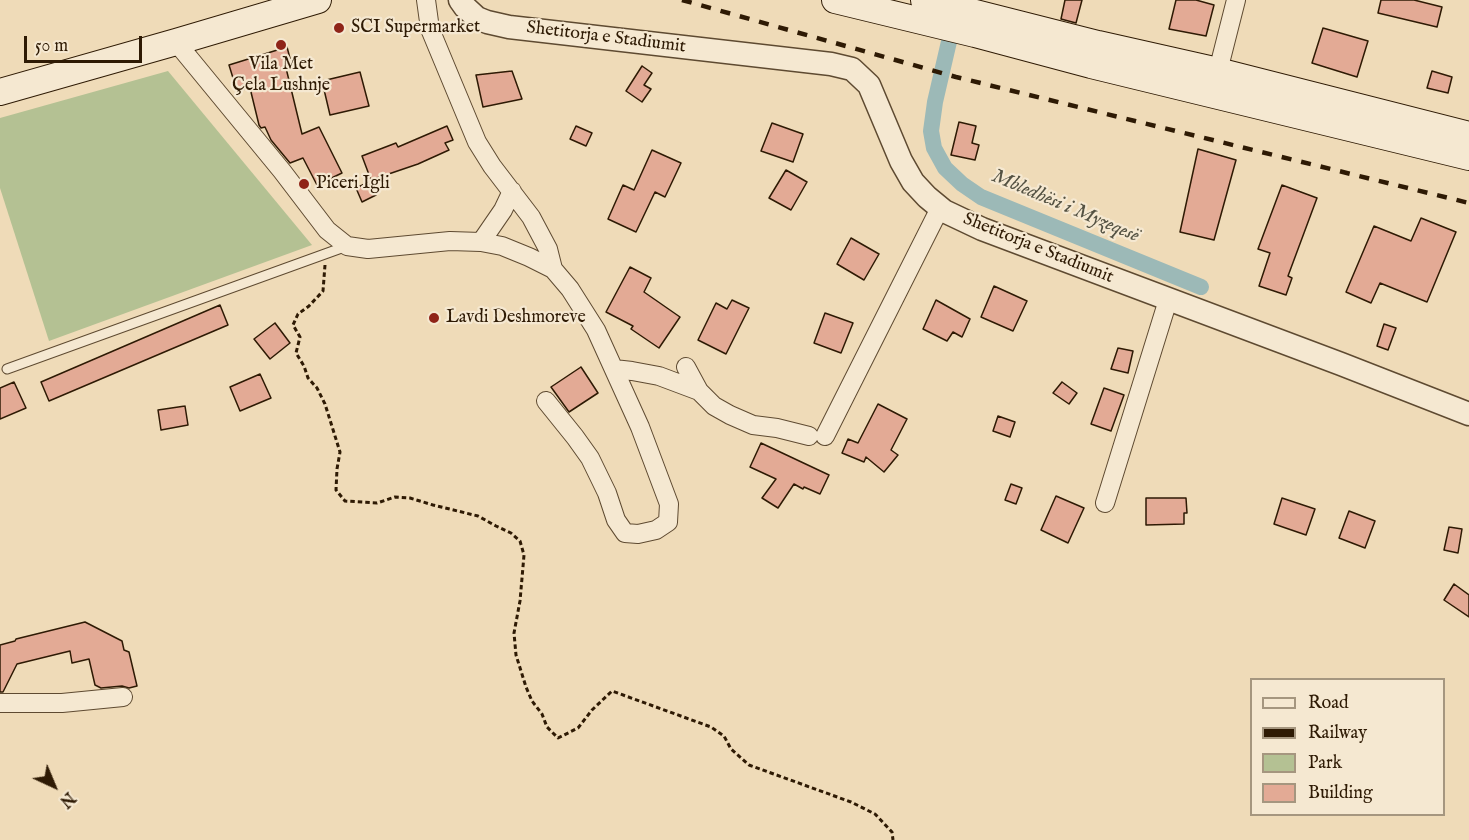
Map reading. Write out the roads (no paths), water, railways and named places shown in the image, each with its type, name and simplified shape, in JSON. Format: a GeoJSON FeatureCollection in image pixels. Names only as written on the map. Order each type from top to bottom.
{"type":"FeatureCollection","features":[{"type":"Feature","properties":{"kind":"main road"},"geometry":{"type":"LineString","coordinates":[[0,92],[318,0]]}},
{"type":"Feature","properties":{"kind":"main road"},"geometry":{"type":"LineString","coordinates":[[835,0],[950,13],[1098,44],[1218,71],[1469,135]]}},
{"type":"Feature","properties":{"kind":"main road"},"geometry":{"type":"LineString","coordinates":[[950,13],[1091,65],[1469,157]]}},
{"type":"Feature","properties":{"kind":"street"},"geometry":{"type":"LineString","coordinates":[[426,0],[430,29],[477,142],[542,235],[553,269]]}},
{"type":"Feature","properties":{"kind":"street","name":"Shetitorja e Stadiumit"},"geometry":{"type":"LineString","coordinates":[[460,0],[477,18],[509,27],[831,64],[852,69],[869,86],[901,161],[914,182],[940,208],[982,229],[1469,414]]}},
{"type":"Feature","properties":{"kind":"street"},"geometry":{"type":"LineString","coordinates":[[1218,71],[1236,0]]}},
{"type":"Feature","properties":{"kind":"street"},"geometry":{"type":"LineString","coordinates":[[176,42],[282,171],[327,230],[347,246],[368,249],[450,242],[481,242],[502,246],[553,269],[596,330],[614,369],[640,427],[669,504],[668,522],[656,530],[638,534],[625,533],[616,520],[590,458],[546,401]]}},
{"type":"Feature","properties":{"kind":"street"},"geometry":{"type":"LineString","coordinates":[[481,242],[503,210],[512,191]]}},
{"type":"Feature","properties":{"kind":"street"},"geometry":{"type":"LineString","coordinates":[[686,367],[699,391],[714,406],[730,415],[753,425],[817,436],[940,208]]}},
{"type":"Feature","properties":{"kind":"street"},"geometry":{"type":"LineString","coordinates":[[1105,503],[1168,300]]}},
{"type":"Feature","properties":{"kind":"street"},"geometry":{"type":"LineString","coordinates":[[614,369],[659,376],[699,391]]}},
{"type":"Feature","properties":{"kind":"street"},"geometry":{"type":"LineString","coordinates":[[0,703],[62,703],[123,697]]}},
{"type":"Feature","properties":{"kind":"lane"},"geometry":{"type":"LineString","coordinates":[[7,369],[347,246]]}},
{"type":"Feature","properties":{"kind":"waterway","name":"Mbledhësi i Myzeqesë"},"geometry":{"type":"LineString","coordinates":[[954,20],[935,102],[931,131],[934,148],[945,168],[981,197],[1201,287]]}},
{"type":"Feature","properties":{"kind":"railway"},"geometry":{"type":"LineString","coordinates":[[682,0],[956,77],[1469,203]]}},
{"type":"Feature","properties":{"kind":"place","name":"SCI Supermarket"},"geometry":{"type":"Point","coordinates":[339,28]}},
{"type":"Feature","properties":{"kind":"place","name":"Vila Met Çela Lushnje"},"geometry":{"type":"Point","coordinates":[281,45]}},
{"type":"Feature","properties":{"kind":"place","name":"Piceri Igli"},"geometry":{"type":"Point","coordinates":[304,184]}},
{"type":"Feature","properties":{"kind":"place","name":"Lavdi Deshmoreve"},"geometry":{"type":"Point","coordinates":[434,318]}}]}
